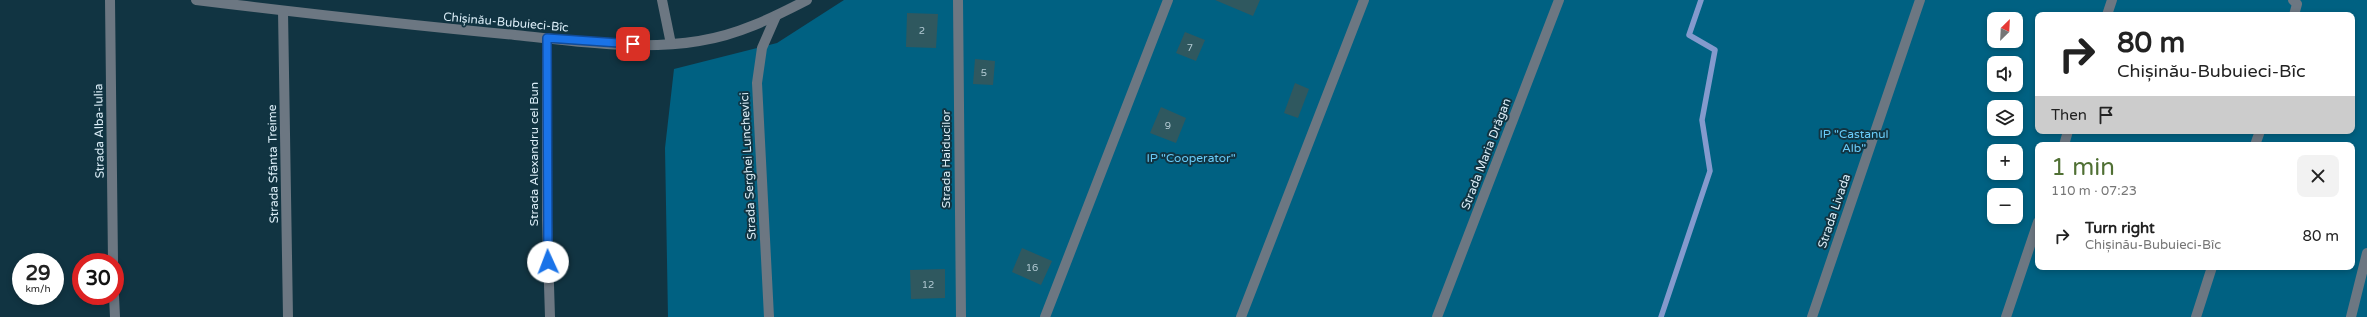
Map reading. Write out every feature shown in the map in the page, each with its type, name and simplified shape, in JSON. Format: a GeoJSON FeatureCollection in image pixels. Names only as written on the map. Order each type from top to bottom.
{"type":"FeatureCollection","features":[{"type":"Feature","properties":{"kind":"street","name":"Strada Alba-Iulia"},"geometry":{"type":"LineString","coordinates":[[110,0],[113,253]]}},
{"type":"Feature","properties":{"kind":"street","name":"Chișinău-Bubuieci-Bîc"},"geometry":{"type":"LineString","coordinates":[[196,0],[283,11],[590,43],[671,44],[724,36],[750,28],[807,0]]}},
{"type":"Feature","properties":{"kind":"street"},"geometry":{"type":"LineString","coordinates":[[662,0],[671,44]]}},
{"type":"Feature","properties":{"kind":"street","name":"Strada Haiducilor"},"geometry":{"type":"LineString","coordinates":[[958,0],[961,317]]}},
{"type":"Feature","properties":{"kind":"street"},"geometry":{"type":"LineString","coordinates":[[1045,317],[1168,0]]}},
{"type":"Feature","properties":{"kind":"street"},"geometry":{"type":"LineString","coordinates":[[1241,317],[1364,0]]}},
{"type":"Feature","properties":{"kind":"street","name":"Strada Maria Drăgan"},"geometry":{"type":"LineString","coordinates":[[1437,317],[1560,0]]}},
{"type":"Feature","properties":{"kind":"street","name":"Strada Livada"},"geometry":{"type":"LineString","coordinates":[[1812,317],[1920,0]]}},
{"type":"Feature","properties":{"kind":"street"},"geometry":{"type":"LineString","coordinates":[[2108,12],[2112,0]]}},
{"type":"Feature","properties":{"kind":"street"},"geometry":{"type":"LineString","coordinates":[[2293,0],[2297,4],[2295,12]]}},
{"type":"Feature","properties":{"kind":"street","name":"Strada Sfânta Treime"},"geometry":{"type":"LineString","coordinates":[[283,11],[288,317]]}},
{"type":"Feature","properties":{"kind":"street","name":"Strada Serghei Lunchevici"},"geometry":{"type":"LineString","coordinates":[[770,317],[757,83],[762,48],[776,16]]}},
{"type":"Feature","properties":{"kind":"street","name":"Strada Alexandru cel Bun"},"geometry":{"type":"LineString","coordinates":[[547,38],[547,220],[550,317]]}},
{"type":"Feature","properties":{"kind":"street"},"geometry":{"type":"LineString","coordinates":[[2006,317],[2035,231]]}},
{"type":"Feature","properties":{"kind":"street"},"geometry":{"type":"LineString","coordinates":[[2351,317],[2367,253]]}},
{"type":"Feature","properties":{"kind":"street"},"geometry":{"type":"LineString","coordinates":[[2196,317],[2211,270]]}},
{"type":"Feature","properties":{"kind":"street"},"geometry":{"type":"LineString","coordinates":[[114,305],[115,317]]}},
{"type":"Feature","properties":{"kind":"green space","name":"IP \"Cooperator\""},"geometry":{"type":"Polygon","coordinates":[[[844,0],[2367,0],[2367,317],[668,317],[665,148],[674,69],[777,43],[844,0]]]}},
{"type":"Feature","properties":{"kind":"building"},"geometry":{"type":"Polygon","coordinates":[[[1215,0],[1260,0],[1253,16],[1215,0]]]}},
{"type":"Feature","properties":{"kind":"building"},"geometry":{"type":"Polygon","coordinates":[[[907,13],[938,14],[936,48],[906,47],[907,13]]]}},
{"type":"Feature","properties":{"kind":"building"},"geometry":{"type":"Polygon","coordinates":[[[1185,32],[1205,40],[1196,61],[1176,53],[1185,32]]]}},
{"type":"Feature","properties":{"kind":"building"},"geometry":{"type":"Polygon","coordinates":[[[975,59],[995,61],[993,85],[973,84],[975,59]]]}},
{"type":"Feature","properties":{"kind":"building"},"geometry":{"type":"Polygon","coordinates":[[[1295,83],[1309,89],[1298,118],[1284,113],[1295,83]]]}},
{"type":"Feature","properties":{"kind":"building"},"geometry":{"type":"Polygon","coordinates":[[[1161,107],[1186,118],[1176,143],[1150,133],[1161,107]]]}},
{"type":"Feature","properties":{"kind":"building"},"geometry":{"type":"Polygon","coordinates":[[[1022,248],[1052,261],[1041,285],[1012,272],[1022,248]]]}},
{"type":"Feature","properties":{"kind":"building"},"geometry":{"type":"Polygon","coordinates":[[[945,269],[945,298],[911,299],[910,270],[945,269]]]}},
{"type":"Feature","properties":{"kind":"waterway"},"geometry":{"type":"LineString","coordinates":[[1661,317],[1710,171],[1702,120],[1715,50],[1689,35],[1701,0]]}},
{"type":"Feature","properties":{"kind":"route"},"geometry":{"type":"LineString","coordinates":[[548,262],[547,38],[590,43],[633,44]]}},
{"type":"Feature","properties":{"kind":"park label","name":"IP \"Castanul Alb\""},"geometry":{"type":"Point","coordinates":[1854,141]}}]}
